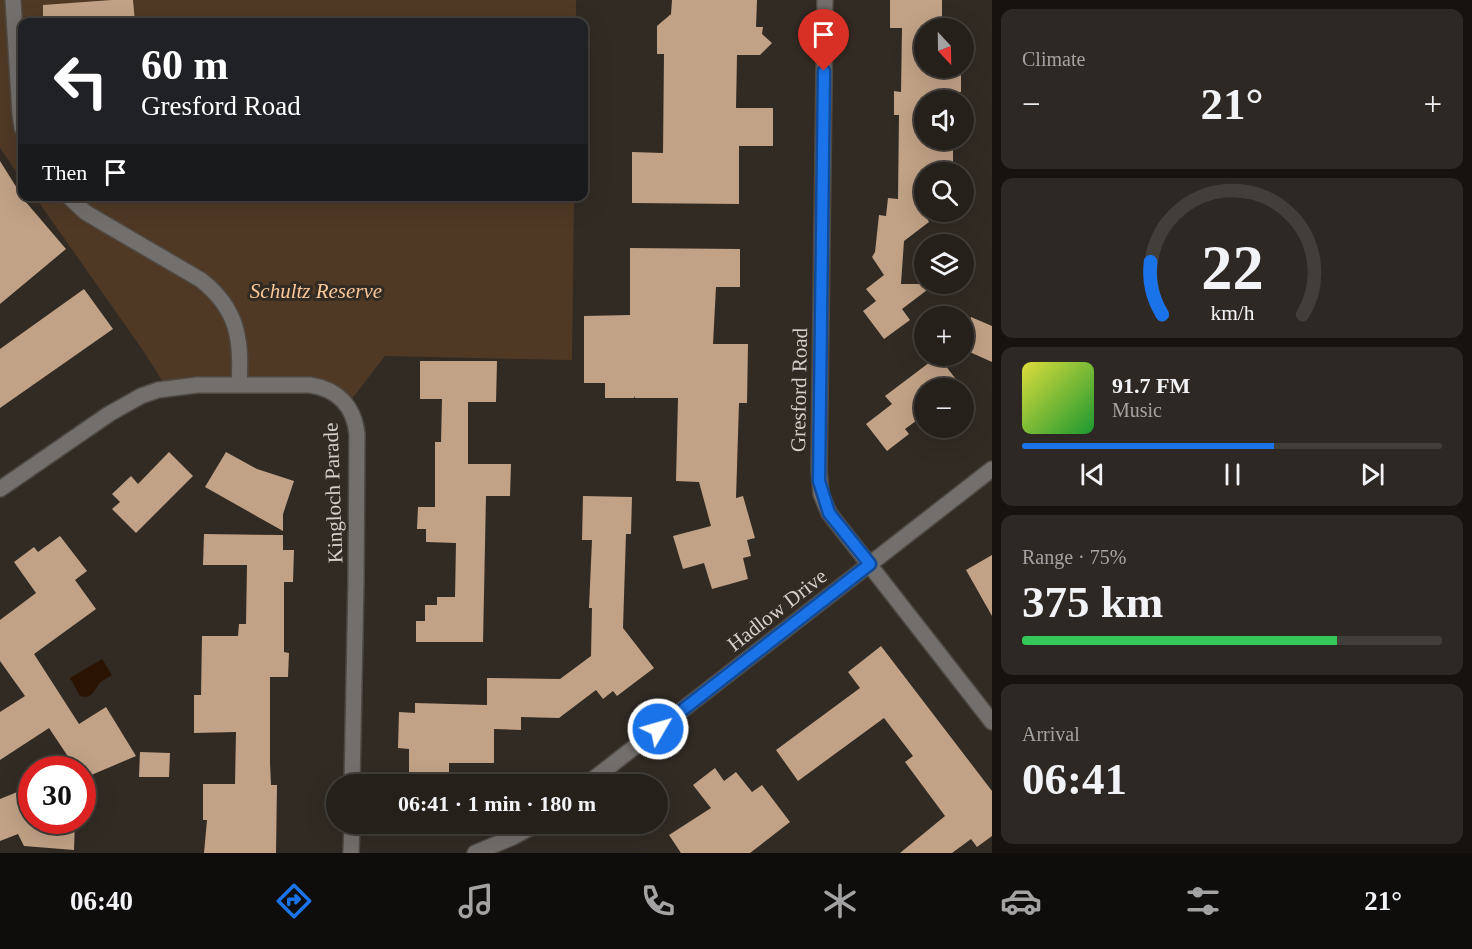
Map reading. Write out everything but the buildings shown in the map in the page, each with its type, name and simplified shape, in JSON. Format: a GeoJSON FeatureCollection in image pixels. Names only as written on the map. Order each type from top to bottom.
{"type":"FeatureCollection","features":[{"type":"Feature","properties":{"kind":"street"},"geometry":{"type":"LineString","coordinates":[[13,0],[18,81]]}},
{"type":"Feature","properties":{"kind":"street","name":"Gresford Road"},"geometry":{"type":"LineString","coordinates":[[825,0],[819,481],[829,513],[992,722]]}},
{"type":"Feature","properties":{"kind":"street"},"geometry":{"type":"LineString","coordinates":[[73,201],[85,212],[201,280],[212,289],[226,307],[236,327],[240,350],[239,384]]}},
{"type":"Feature","properties":{"kind":"street","name":"Kingloch Parade"},"geometry":{"type":"LineString","coordinates":[[0,489],[109,414],[141,396],[158,390],[239,384],[321,387],[339,396],[348,405],[356,424],[352,774]]}},
{"type":"Feature","properties":{"kind":"street","name":"Hadlow Drive"},"geometry":{"type":"LineString","coordinates":[[600,774],[992,469]]}},
{"type":"Feature","properties":{"kind":"street"},"geometry":{"type":"LineString","coordinates":[[351,834],[351,853]]}},
{"type":"Feature","properties":{"kind":"street"},"geometry":{"type":"LineString","coordinates":[[475,853],[519,834]]}},
{"type":"Feature","properties":{"kind":"green space"},"geometry":{"type":"Polygon","coordinates":[[[0,0],[576,0],[576,18],[18,18],[18,174],[0,148],[0,0]]]}},
{"type":"Feature","properties":{"kind":"green space","name":"Schultz Reserve"},"geometry":{"type":"Polygon","coordinates":[[[38,201],[574,201],[572,360],[385,356],[348,404],[331,391],[167,388],[38,201]]]}},
{"type":"Feature","properties":{"kind":"shaded area"},"geometry":{"type":"Polygon","coordinates":[[[102,659],[112,675],[100,683],[90,696],[80,696],[70,678],[102,659]]]}},
{"type":"Feature","properties":{"kind":"route"},"geometry":{"type":"LineString","coordinates":[[658,729],[870,564],[829,513],[819,481],[824,71]]}}]}
